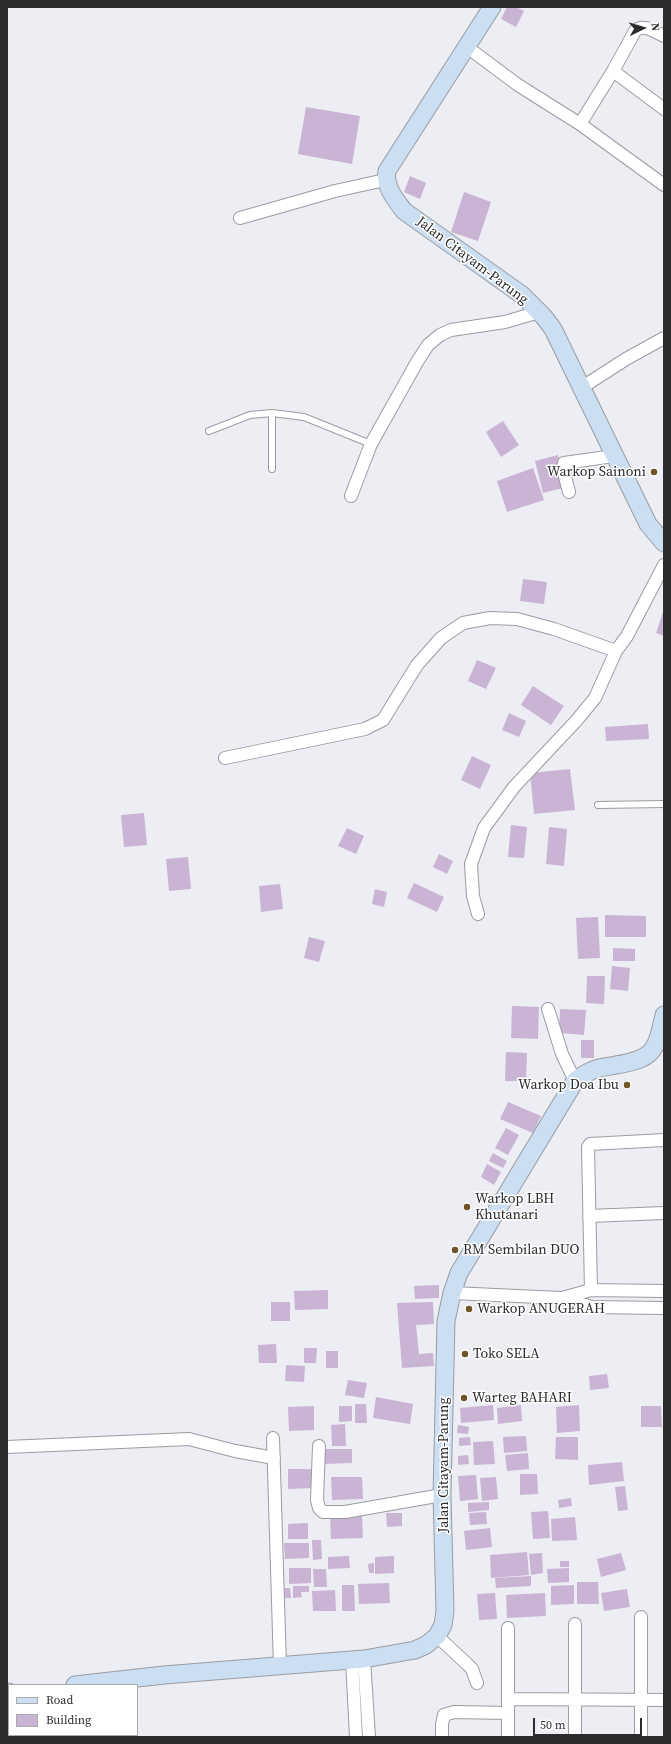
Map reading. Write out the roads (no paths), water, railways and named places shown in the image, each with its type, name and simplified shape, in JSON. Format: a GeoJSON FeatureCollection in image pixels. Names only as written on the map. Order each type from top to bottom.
{"type":"FeatureCollection","features":[{"type":"Feature","properties":{"kind":"street"},"geometry":{"type":"LineString","coordinates":[[240,218],[335,191],[385,180],[387,171],[492,7]]}},
{"type":"Feature","properties":{"kind":"street"},"geometry":{"type":"LineString","coordinates":[[580,124],[613,71],[635,31],[639,28],[649,29],[664,36]]}},
{"type":"Feature","properties":{"kind":"street"},"geometry":{"type":"LineString","coordinates":[[467,46],[518,85],[580,124],[664,185]]}},
{"type":"Feature","properties":{"kind":"street"},"geometry":{"type":"LineString","coordinates":[[613,71],[664,109]]}},
{"type":"Feature","properties":{"kind":"street","name":"Jalan Citayam-Parung"},"geometry":{"type":"LineString","coordinates":[[385,180],[395,200],[404,211],[522,296],[539,312],[553,329],[648,524],[664,543]]}},
{"type":"Feature","properties":{"kind":"street"},"geometry":{"type":"LineString","coordinates":[[351,496],[371,444],[416,362],[428,345],[440,335],[464,328],[505,322],[539,312]]}},
{"type":"Feature","properties":{"kind":"street"},"geometry":{"type":"LineString","coordinates":[[581,388],[626,359],[664,338]]}},
{"type":"Feature","properties":{"kind":"street"},"geometry":{"type":"LineString","coordinates":[[569,492],[563,469],[564,463],[614,456]]}},
{"type":"Feature","properties":{"kind":"street"},"geometry":{"type":"LineString","coordinates":[[478,914],[473,896],[471,864],[484,828],[514,787],[576,721],[595,698],[616,651],[627,636],[664,565]]}},
{"type":"Feature","properties":{"kind":"street"},"geometry":{"type":"LineString","coordinates":[[225,758],[365,729],[383,720],[417,665],[441,638],[463,624],[490,618],[517,619],[554,629],[616,651]]}},
{"type":"Feature","properties":{"kind":"street"},"geometry":{"type":"LineString","coordinates":[[548,1010],[562,1054],[575,1081]]}},
{"type":"Feature","properties":{"kind":"street","name":"Jalan Citayam-Parung"},"geometry":{"type":"LineString","coordinates":[[437,1636],[443,1625],[445,1611],[442,1495],[446,1321],[458,1273],[575,1081],[590,1071],[599,1068],[633,1063],[644,1058],[653,1048],[660,1034],[664,1015]]}},
{"type":"Feature","properties":{"kind":"street"},"geometry":{"type":"LineString","coordinates":[[591,1290],[588,1150],[590,1144],[664,1140]]}},
{"type":"Feature","properties":{"kind":"street"},"geometry":{"type":"LineString","coordinates":[[589,1216],[664,1213]]}},
{"type":"Feature","properties":{"kind":"street"},"geometry":{"type":"LineString","coordinates":[[561,1298],[591,1290],[664,1291]]}},
{"type":"Feature","properties":{"kind":"street"},"geometry":{"type":"LineString","coordinates":[[452,1293],[561,1298],[592,1307],[664,1308]]}},
{"type":"Feature","properties":{"kind":"street"},"geometry":{"type":"LineString","coordinates":[[273,1438],[280,1666]]}},
{"type":"Feature","properties":{"kind":"street"},"geometry":{"type":"LineString","coordinates":[[7,1447],[189,1439],[235,1451],[274,1458]]}},
{"type":"Feature","properties":{"kind":"street"},"geometry":{"type":"LineString","coordinates":[[319,1446],[317,1500],[319,1508],[323,1512],[345,1512],[442,1495]]}},
{"type":"Feature","properties":{"kind":"street"},"geometry":{"type":"LineString","coordinates":[[641,1618],[641,1737]]}},
{"type":"Feature","properties":{"kind":"street"},"geometry":{"type":"LineString","coordinates":[[575,1624],[576,1737]]}},
{"type":"Feature","properties":{"kind":"street"},"geometry":{"type":"LineString","coordinates":[[508,1628],[508,1737]]}},
{"type":"Feature","properties":{"kind":"street"},"geometry":{"type":"LineString","coordinates":[[84,1684],[164,1675],[358,1659],[415,1650],[426,1645],[437,1636],[472,1669],[477,1684]]}},
{"type":"Feature","properties":{"kind":"street"},"geometry":{"type":"LineString","coordinates":[[356,1737],[358,1659]]}},
{"type":"Feature","properties":{"kind":"street"},"geometry":{"type":"LineString","coordinates":[[358,1659],[369,1737]]}},
{"type":"Feature","properties":{"kind":"street"},"geometry":{"type":"LineString","coordinates":[[508,1699],[664,1700]]}},
{"type":"Feature","properties":{"kind":"street"},"geometry":{"type":"LineString","coordinates":[[442,1737],[444,1715],[454,1712],[508,1713]]}},
{"type":"Feature","properties":{"kind":"lane"},"geometry":{"type":"LineString","coordinates":[[209,431],[250,415],[272,413],[304,417],[371,444]]}},
{"type":"Feature","properties":{"kind":"lane"},"geometry":{"type":"LineString","coordinates":[[272,413],[272,469]]}},
{"type":"Feature","properties":{"kind":"lane"},"geometry":{"type":"LineString","coordinates":[[598,805],[664,804]]}},
{"type":"Feature","properties":{"kind":"place","name":"Warkop Sainoni"},"geometry":{"type":"Point","coordinates":[654,472]}},
{"type":"Feature","properties":{"kind":"place","name":"Warkop Doa Ibu"},"geometry":{"type":"Point","coordinates":[627,1085]}},
{"type":"Feature","properties":{"kind":"place","name":"Warkop LBH Khutanari"},"geometry":{"type":"Point","coordinates":[467,1207]}},
{"type":"Feature","properties":{"kind":"place","name":"RM Sembilan DUO"},"geometry":{"type":"Point","coordinates":[455,1250]}},
{"type":"Feature","properties":{"kind":"place","name":"Warkop ANUGERAH"},"geometry":{"type":"Point","coordinates":[469,1309]}},
{"type":"Feature","properties":{"kind":"place","name":"Toko SELA"},"geometry":{"type":"Point","coordinates":[465,1354]}},
{"type":"Feature","properties":{"kind":"place","name":"Warteg BAHARI"},"geometry":{"type":"Point","coordinates":[464,1398]}}]}
